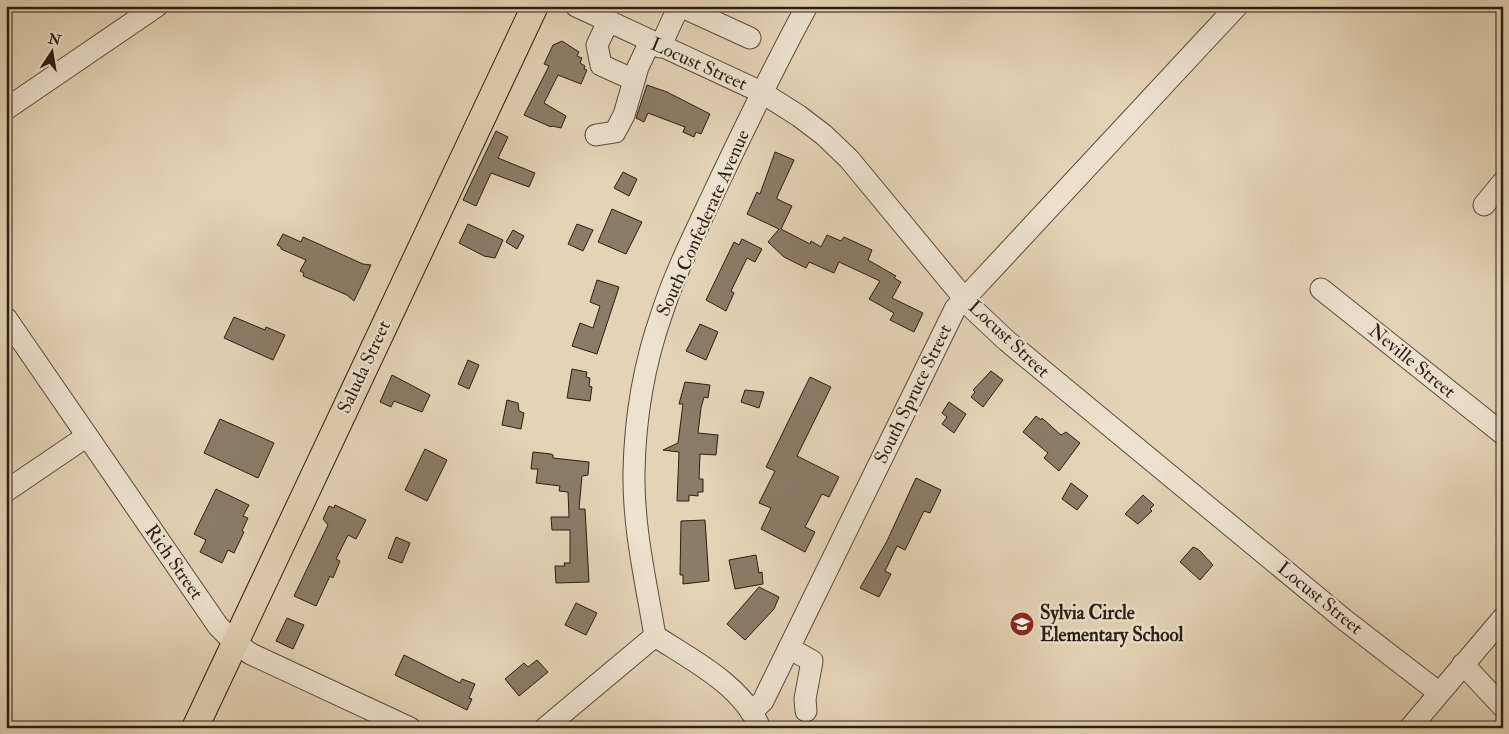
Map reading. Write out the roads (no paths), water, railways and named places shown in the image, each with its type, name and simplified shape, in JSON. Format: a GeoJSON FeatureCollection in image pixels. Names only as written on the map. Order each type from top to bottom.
{"type":"FeatureCollection","features":[{"type":"Feature","properties":{"kind":"main road","name":"Saluda Street"},"geometry":{"type":"LineString","coordinates":[[194,728],[535,6]]}},
{"type":"Feature","properties":{"kind":"street"},"geometry":{"type":"LineString","coordinates":[[6,109],[157,6]]}},
{"type":"Feature","properties":{"kind":"street","name":"Locust Street"},"geometry":{"type":"LineString","coordinates":[[576,6],[761,92],[799,116],[824,135],[849,159],[965,298],[1007,341],[1042,372],[1346,621],[1438,692]]}},
{"type":"Feature","properties":{"kind":"street"},"geometry":{"type":"LineString","coordinates":[[596,135],[615,132],[624,115],[634,80],[680,6],[750,38]]}},
{"type":"Feature","properties":{"kind":"street","name":"South Spruce Street"},"geometry":{"type":"LineString","coordinates":[[756,720],[762,701],[955,309],[1237,6]]}},
{"type":"Feature","properties":{"kind":"street","name":"South Confederate Avenue"},"geometry":{"type":"LineString","coordinates":[[655,636],[637,533],[634,472],[638,418],[647,365],[662,313],[682,262],[761,92],[804,7]]}},
{"type":"Feature","properties":{"kind":"street"},"geometry":{"type":"LineString","coordinates":[[608,22],[598,45],[601,64],[634,80]]}},
{"type":"Feature","properties":{"kind":"street"},"geometry":{"type":"LineString","coordinates":[[1484,205],[1503,182]]}},
{"type":"Feature","properties":{"kind":"street","name":"Neville Street"},"geometry":{"type":"LineString","coordinates":[[1321,289],[1503,434]]}},
{"type":"Feature","properties":{"kind":"street","name":"Rich Street"},"geometry":{"type":"LineString","coordinates":[[6,318],[218,626],[234,642],[251,654],[410,728]]}},
{"type":"Feature","properties":{"kind":"street"},"geometry":{"type":"LineString","coordinates":[[6,490],[86,436]]}},
{"type":"Feature","properties":{"kind":"street"},"geometry":{"type":"LineString","coordinates":[[1410,728],[1438,692],[1503,618]]}},
{"type":"Feature","properties":{"kind":"street"},"geometry":{"type":"LineString","coordinates":[[544,728],[655,636],[709,671],[742,699],[756,720]]}},
{"type":"Feature","properties":{"kind":"street"},"geometry":{"type":"LineString","coordinates":[[789,648],[812,661],[805,699],[806,711]]}},
{"type":"Feature","properties":{"kind":"street"},"geometry":{"type":"LineString","coordinates":[[1463,664],[1503,707]]}},
{"type":"Feature","properties":{"kind":"place","name":"Sylvia Circle Elementary School"},"geometry":{"type":"Point","coordinates":[1022,624]}}]}
